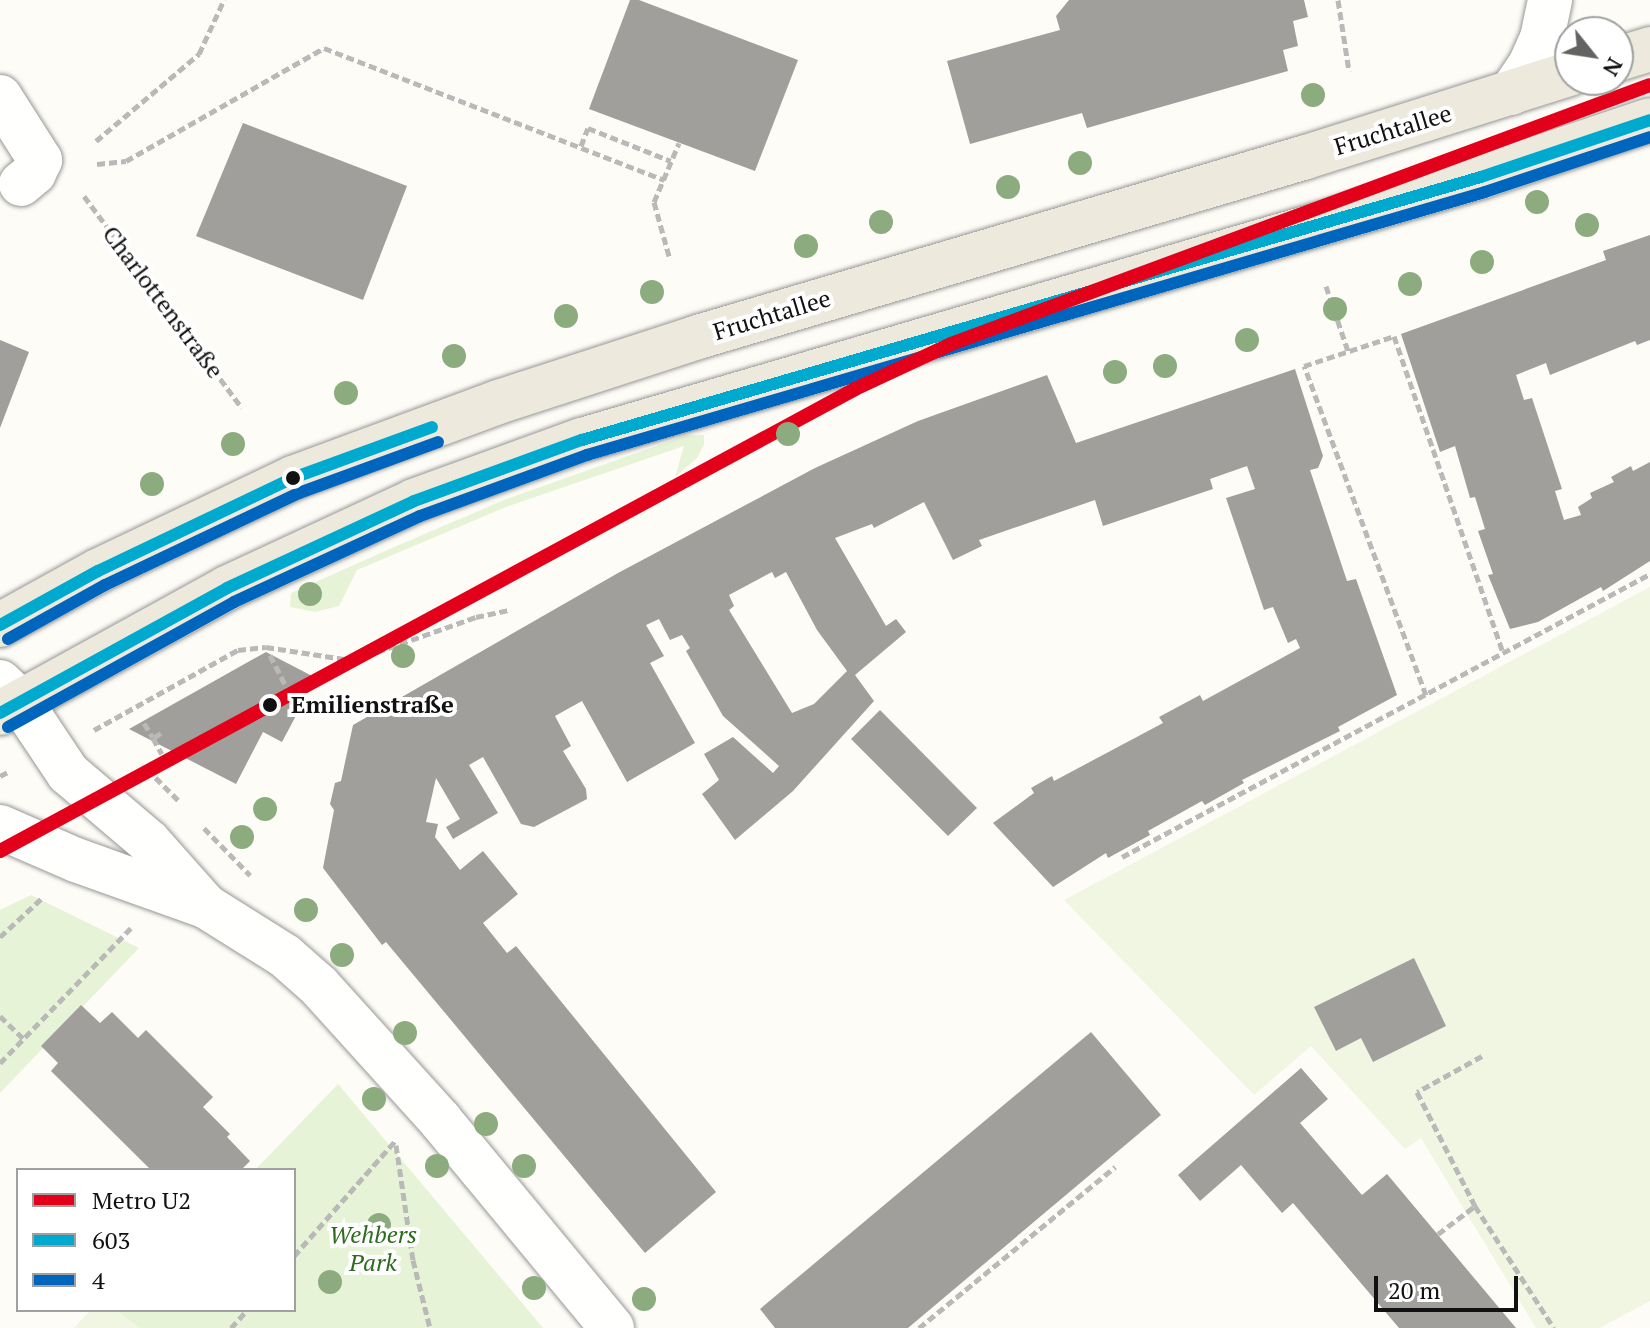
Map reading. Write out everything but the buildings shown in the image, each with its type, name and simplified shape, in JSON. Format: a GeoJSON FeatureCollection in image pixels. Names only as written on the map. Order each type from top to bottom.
{"type":"FeatureCollection","features":[{"type":"Feature","properties":{"kind":"main road","name":"Fruchtallee"},"geometry":{"type":"LineString","coordinates":[[0,625],[98,571],[293,478],[498,402],[698,337],[1554,79]]}},
{"type":"Feature","properties":{"kind":"main road"},"geometry":{"type":"LineString","coordinates":[[7,699],[227,588],[399,508],[582,440],[1481,177],[1650,120]]}},
{"type":"Feature","properties":{"kind":"street"},"geometry":{"type":"LineString","coordinates":[[1511,93],[1530,65],[1542,38],[1550,0]]}},
{"type":"Feature","properties":{"kind":"street"},"geometry":{"type":"LineString","coordinates":[[0,97],[40,160],[34,173],[21,184]]}},
{"type":"Feature","properties":{"kind":"street"},"geometry":{"type":"LineString","coordinates":[[7,699],[68,773],[149,842],[207,907]]}},
{"type":"Feature","properties":{"kind":"street"},"geometry":{"type":"LineString","coordinates":[[0,827],[76,860],[207,907],[285,956],[319,986],[440,1120],[612,1328]]}},
{"type":"Feature","properties":{"kind":"path"},"geometry":{"type":"LineString","coordinates":[[96,141],[199,54],[224,0]]}},
{"type":"Feature","properties":{"kind":"path"},"geometry":{"type":"LineString","coordinates":[[1338,0],[1349,71]]}},
{"type":"Feature","properties":{"kind":"path"},"geometry":{"type":"LineString","coordinates":[[97,164],[126,161],[324,48],[664,180]]}},
{"type":"Feature","properties":{"kind":"path"},"geometry":{"type":"LineString","coordinates":[[581,146],[588,128],[671,161]]}},
{"type":"Feature","properties":{"kind":"path"},"geometry":{"type":"LineString","coordinates":[[669,256],[654,202],[679,143]]}},
{"type":"Feature","properties":{"kind":"path","name":"Charlottenstraße"},"geometry":{"type":"LineString","coordinates":[[84,196],[242,408]]}},
{"type":"Feature","properties":{"kind":"path"},"geometry":{"type":"LineString","coordinates":[[1326,286],[1348,351]]}},
{"type":"Feature","properties":{"kind":"path"},"geometry":{"type":"LineString","coordinates":[[1426,695],[1304,366],[1394,336],[1503,653]]}},
{"type":"Feature","properties":{"kind":"path"},"geometry":{"type":"LineString","coordinates":[[1122,857],[1650,574]]}},
{"type":"Feature","properties":{"kind":"path"},"geometry":{"type":"LineString","coordinates":[[126,714],[238,650],[266,647],[344,659],[476,617],[508,610]]}},
{"type":"Feature","properties":{"kind":"path"},"geometry":{"type":"LineString","coordinates":[[270,655],[286,687]]}},
{"type":"Feature","properties":{"kind":"path"},"geometry":{"type":"LineString","coordinates":[[144,723],[162,754]]}},
{"type":"Feature","properties":{"kind":"path"},"geometry":{"type":"LineString","coordinates":[[153,738],[161,733]]}},
{"type":"Feature","properties":{"kind":"path"},"geometry":{"type":"LineString","coordinates":[[171,764],[190,743]]}},
{"type":"Feature","properties":{"kind":"path"},"geometry":{"type":"LineString","coordinates":[[0,937],[50,891]]}},
{"type":"Feature","properties":{"kind":"path"},"geometry":{"type":"LineString","coordinates":[[0,1063],[131,928]]}},
{"type":"Feature","properties":{"kind":"path"},"geometry":{"type":"LineString","coordinates":[[0,1016],[24,1039]]}},
{"type":"Feature","properties":{"kind":"path"},"geometry":{"type":"LineString","coordinates":[[1482,1056],[1417,1092],[1475,1206],[1554,1328]]}},
{"type":"Feature","properties":{"kind":"path"},"geometry":{"type":"LineString","coordinates":[[296,1254],[396,1140],[413,1260],[430,1328]]}},
{"type":"Feature","properties":{"kind":"path"},"geometry":{"type":"LineString","coordinates":[[919,1328],[1115,1167]]}},
{"type":"Feature","properties":{"kind":"path"},"geometry":{"type":"LineString","coordinates":[[1438,1234],[1475,1206]]}},
{"type":"Feature","properties":{"kind":"path"},"geometry":{"type":"LineString","coordinates":[[231,1328],[245,1312]]}},
{"type":"Feature","properties":{"kind":"green space"},"geometry":{"type":"Polygon","coordinates":[[[687,435],[704,435],[704,445],[697,458],[675,477],[684,446],[506,507],[357,570],[339,606],[315,612],[290,607],[291,593],[392,548],[504,500],[687,435]]]}},
{"type":"Feature","properties":{"kind":"green space"},"geometry":{"type":"Polygon","coordinates":[[[1650,587],[1650,1301],[1599,1328],[1536,1328],[1421,1138],[1405,1149],[1311,1046],[1254,1095],[1064,900],[1650,587]]]}},
{"type":"Feature","properties":{"kind":"green space"},"geometry":{"type":"Polygon","coordinates":[[[31,895],[139,948],[0,1093],[0,910],[31,895]]]}},
{"type":"Feature","properties":{"kind":"green space","name":"Wehbers Park"},"geometry":{"type":"Polygon","coordinates":[[[338,1084],[543,1328],[74,1328],[89,1312],[296,1312],[296,1168],[257,1168],[338,1084]]]}},
{"type":"Feature","properties":{"kind":"green space"},"geometry":{"type":"Polygon","coordinates":[[[89,1312],[119,1312],[140,1328],[74,1328],[89,1312]]]}},
{"type":"Feature","properties":{"kind":"metro line","name":"U2"},"geometry":{"type":"LineString","coordinates":[[0,851],[855,389],[951,344],[1650,85]]}},
{"type":"Feature","properties":{"kind":"transit line","name":"603"},"geometry":{"type":"LineString","coordinates":[[0,713],[227,588],[414,501],[582,440],[1481,177],[1650,120]]}},
{"type":"Feature","properties":{"kind":"transit line","name":"4"},"geometry":{"type":"LineString","coordinates":[[8,727],[234,602],[420,516],[587,455],[1485,192],[1650,137]]}},
{"type":"Feature","properties":{"kind":"transit line","name":"603"},"geometry":{"type":"LineString","coordinates":[[0,625],[98,571],[293,478],[432,427]]}},
{"type":"Feature","properties":{"kind":"transit line","name":"4"},"geometry":{"type":"LineString","coordinates":[[8,639],[105,585],[299,493],[438,442]]}},
{"type":"Feature","properties":{"kind":"place","name":"Emilienstraße"},"geometry":{"type":"Point","coordinates":[270,705]}}]}
